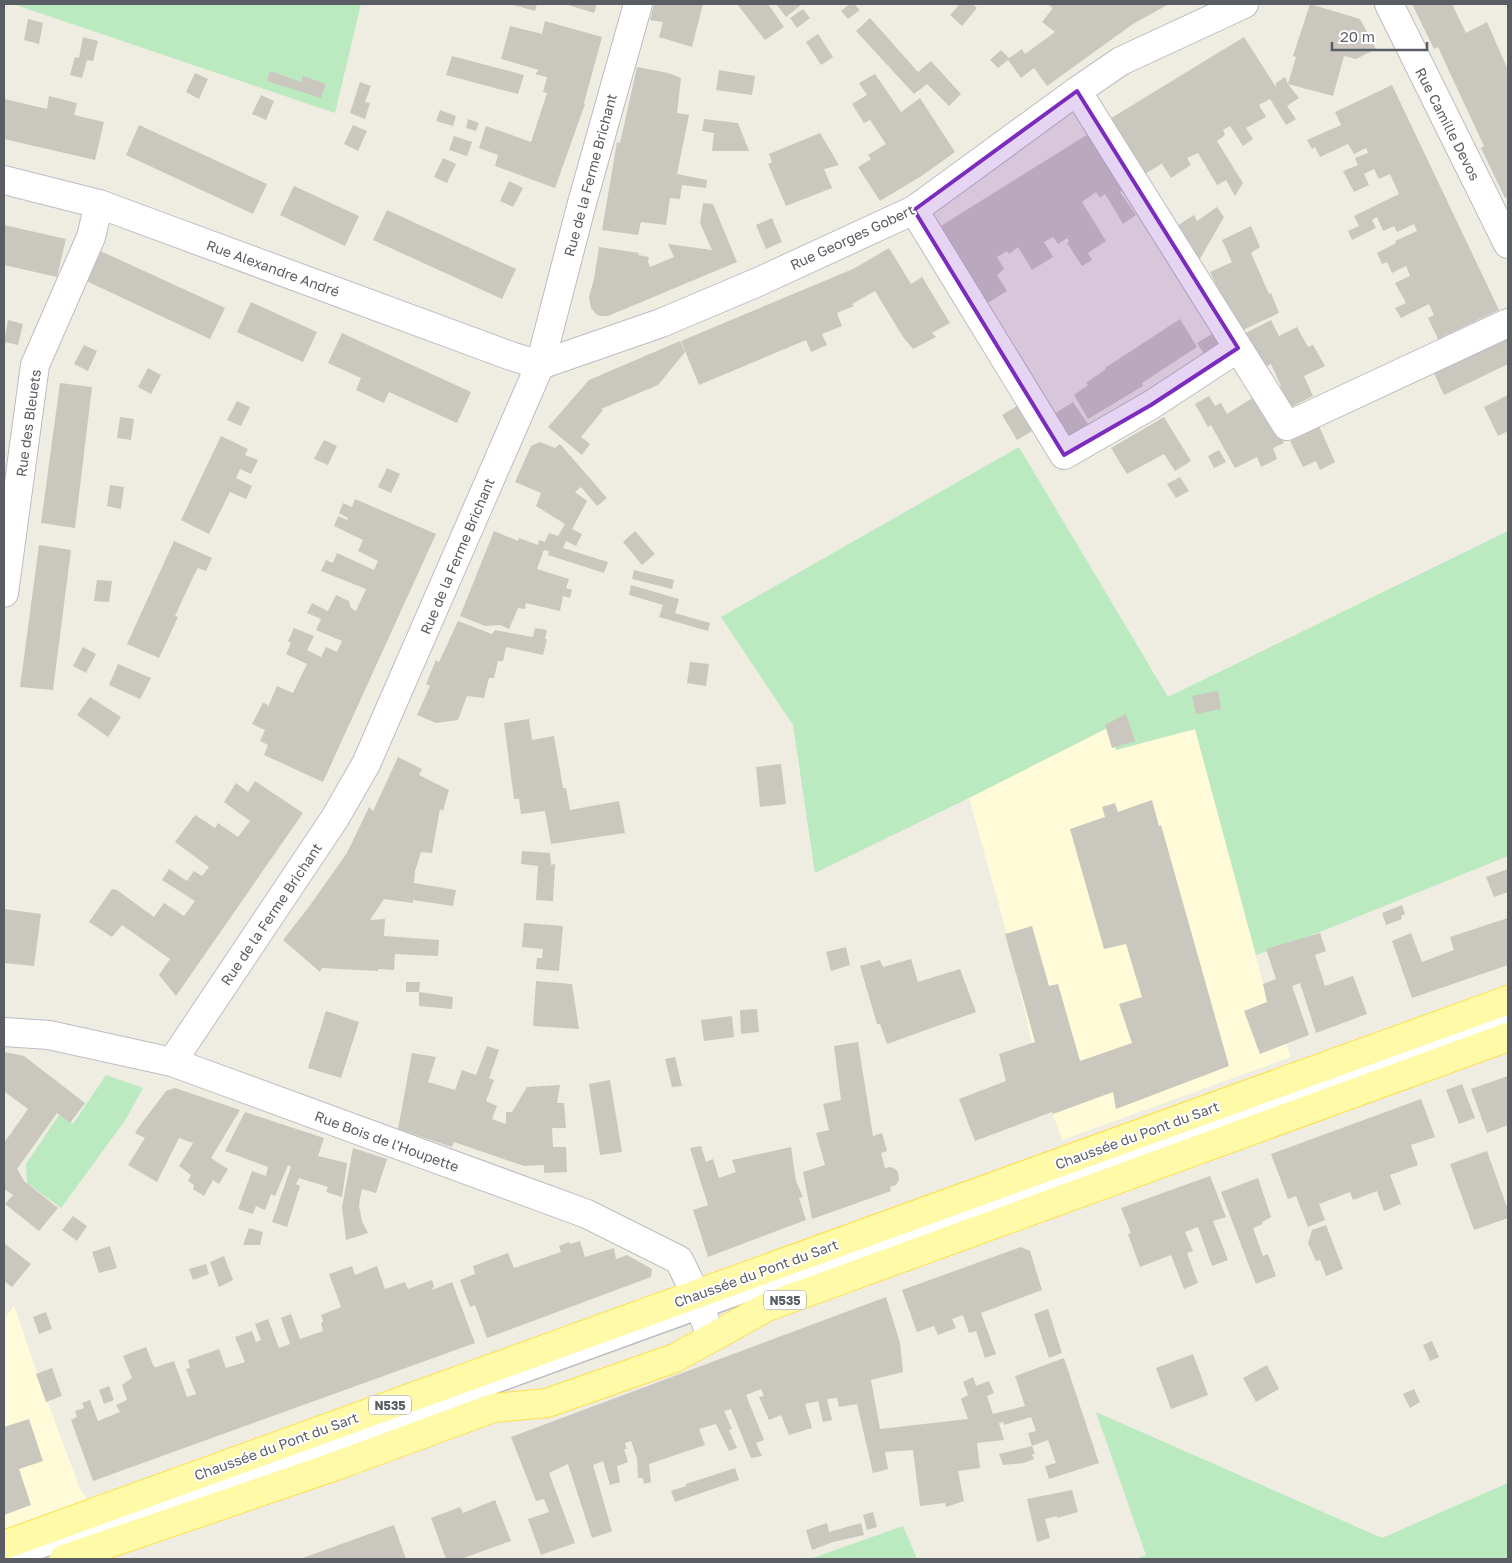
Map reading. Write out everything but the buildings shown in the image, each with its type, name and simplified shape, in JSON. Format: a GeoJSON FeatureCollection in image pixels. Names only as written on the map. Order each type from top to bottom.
{"type":"FeatureCollection","features":[{"type":"Feature","properties":{"kind":"main road","name":"Chaussée du Pont du Sart"},"geometry":{"type":"LineString","coordinates":[[4,1545],[698,1302],[1508,1000]]}},
{"type":"Feature","properties":{"kind":"main road","name":"N535"},"geometry":{"type":"LineString","coordinates":[[64,1559],[333,1467],[493,1408],[547,1403],[675,1358],[767,1307],[1508,1037]]}},
{"type":"Feature","properties":{"kind":"street","name":"Rue de la Ferme Brichant"},"geometry":{"type":"LineString","coordinates":[[172,1062],[335,818],[366,764],[540,365],[577,221],[638,4]]}},
{"type":"Feature","properties":{"kind":"street","name":"Rue Georges Gobert"},"geometry":{"type":"LineString","coordinates":[[540,365],[661,323],[758,282],[914,210],[1121,61],[1244,4]]}},
{"type":"Feature","properties":{"kind":"street","name":"Rue Camille Devos"},"geometry":{"type":"LineString","coordinates":[[1389,4],[1508,244]]}},
{"type":"Feature","properties":{"kind":"street"},"geometry":{"type":"LineString","coordinates":[[1077,91],[1287,426],[1508,323]]}},
{"type":"Feature","properties":{"kind":"street","name":"Rue Alexandre André"},"geometry":{"type":"LineString","coordinates":[[4,180],[99,204],[540,365]]}},
{"type":"Feature","properties":{"kind":"street","name":"Rue des Bleuets"},"geometry":{"type":"LineString","coordinates":[[4,593],[35,365],[90,237],[99,204]]}},
{"type":"Feature","properties":{"kind":"street"},"geometry":{"type":"LineString","coordinates":[[914,210],[1064,455],[1151,405],[1238,348]]}},
{"type":"Feature","properties":{"kind":"street","name":"Rue Bois de l'Houpette"},"geometry":{"type":"LineString","coordinates":[[4,1032],[49,1035],[172,1062],[587,1214],[679,1260],[711,1337]]}},
{"type":"Feature","properties":{"kind":"lane"},"geometry":{"type":"LineString","coordinates":[[16,1559],[698,1302],[1017,1197],[1508,1019]]}},
{"type":"Feature","properties":{"kind":"highlighted area"},"geometry":{"type":"Polygon","coordinates":[[[1077,91],[1238,348],[1151,405],[1064,455],[914,210],[1077,91]]]}},
{"type":"Feature","properties":{"kind":"shaded area"},"geometry":{"type":"Polygon","coordinates":[[[1110,727],[1116,750],[1195,729],[1264,986],[1291,1057],[1062,1140],[1040,1078],[1007,934],[969,798],[1110,727]]]}},
{"type":"Feature","properties":{"kind":"shaded area"},"geometry":{"type":"Polygon","coordinates":[[[14,1305],[80,1489],[87,1499],[4,1532],[4,1320],[14,1305]]]}},
{"type":"Feature","properties":{"kind":"green space"},"geometry":{"type":"Polygon","coordinates":[[[16,4],[361,4],[335,113],[16,4]]]}},
{"type":"Feature","properties":{"kind":"green space"},"geometry":{"type":"Polygon","coordinates":[[[1019,447],[1168,697],[1508,531],[1508,856],[1320,932],[1256,955],[1195,729],[1116,750],[1109,727],[815,873],[793,725],[721,617],[1019,447]]]}},
{"type":"Feature","properties":{"kind":"green space"},"geometry":{"type":"Polygon","coordinates":[[[106,1075],[143,1088],[126,1119],[61,1208],[27,1183],[26,1164],[59,1115],[73,1124],[106,1075]]]}},
{"type":"Feature","properties":{"kind":"green space"},"geometry":{"type":"Polygon","coordinates":[[[1096,1412],[1382,1538],[1508,1483],[1508,1559],[1134,1559],[1146,1555],[1096,1412]]]}},
{"type":"Feature","properties":{"kind":"green space"},"geometry":{"type":"Polygon","coordinates":[[[903,1526],[917,1559],[810,1559],[903,1526]]]}}]}
